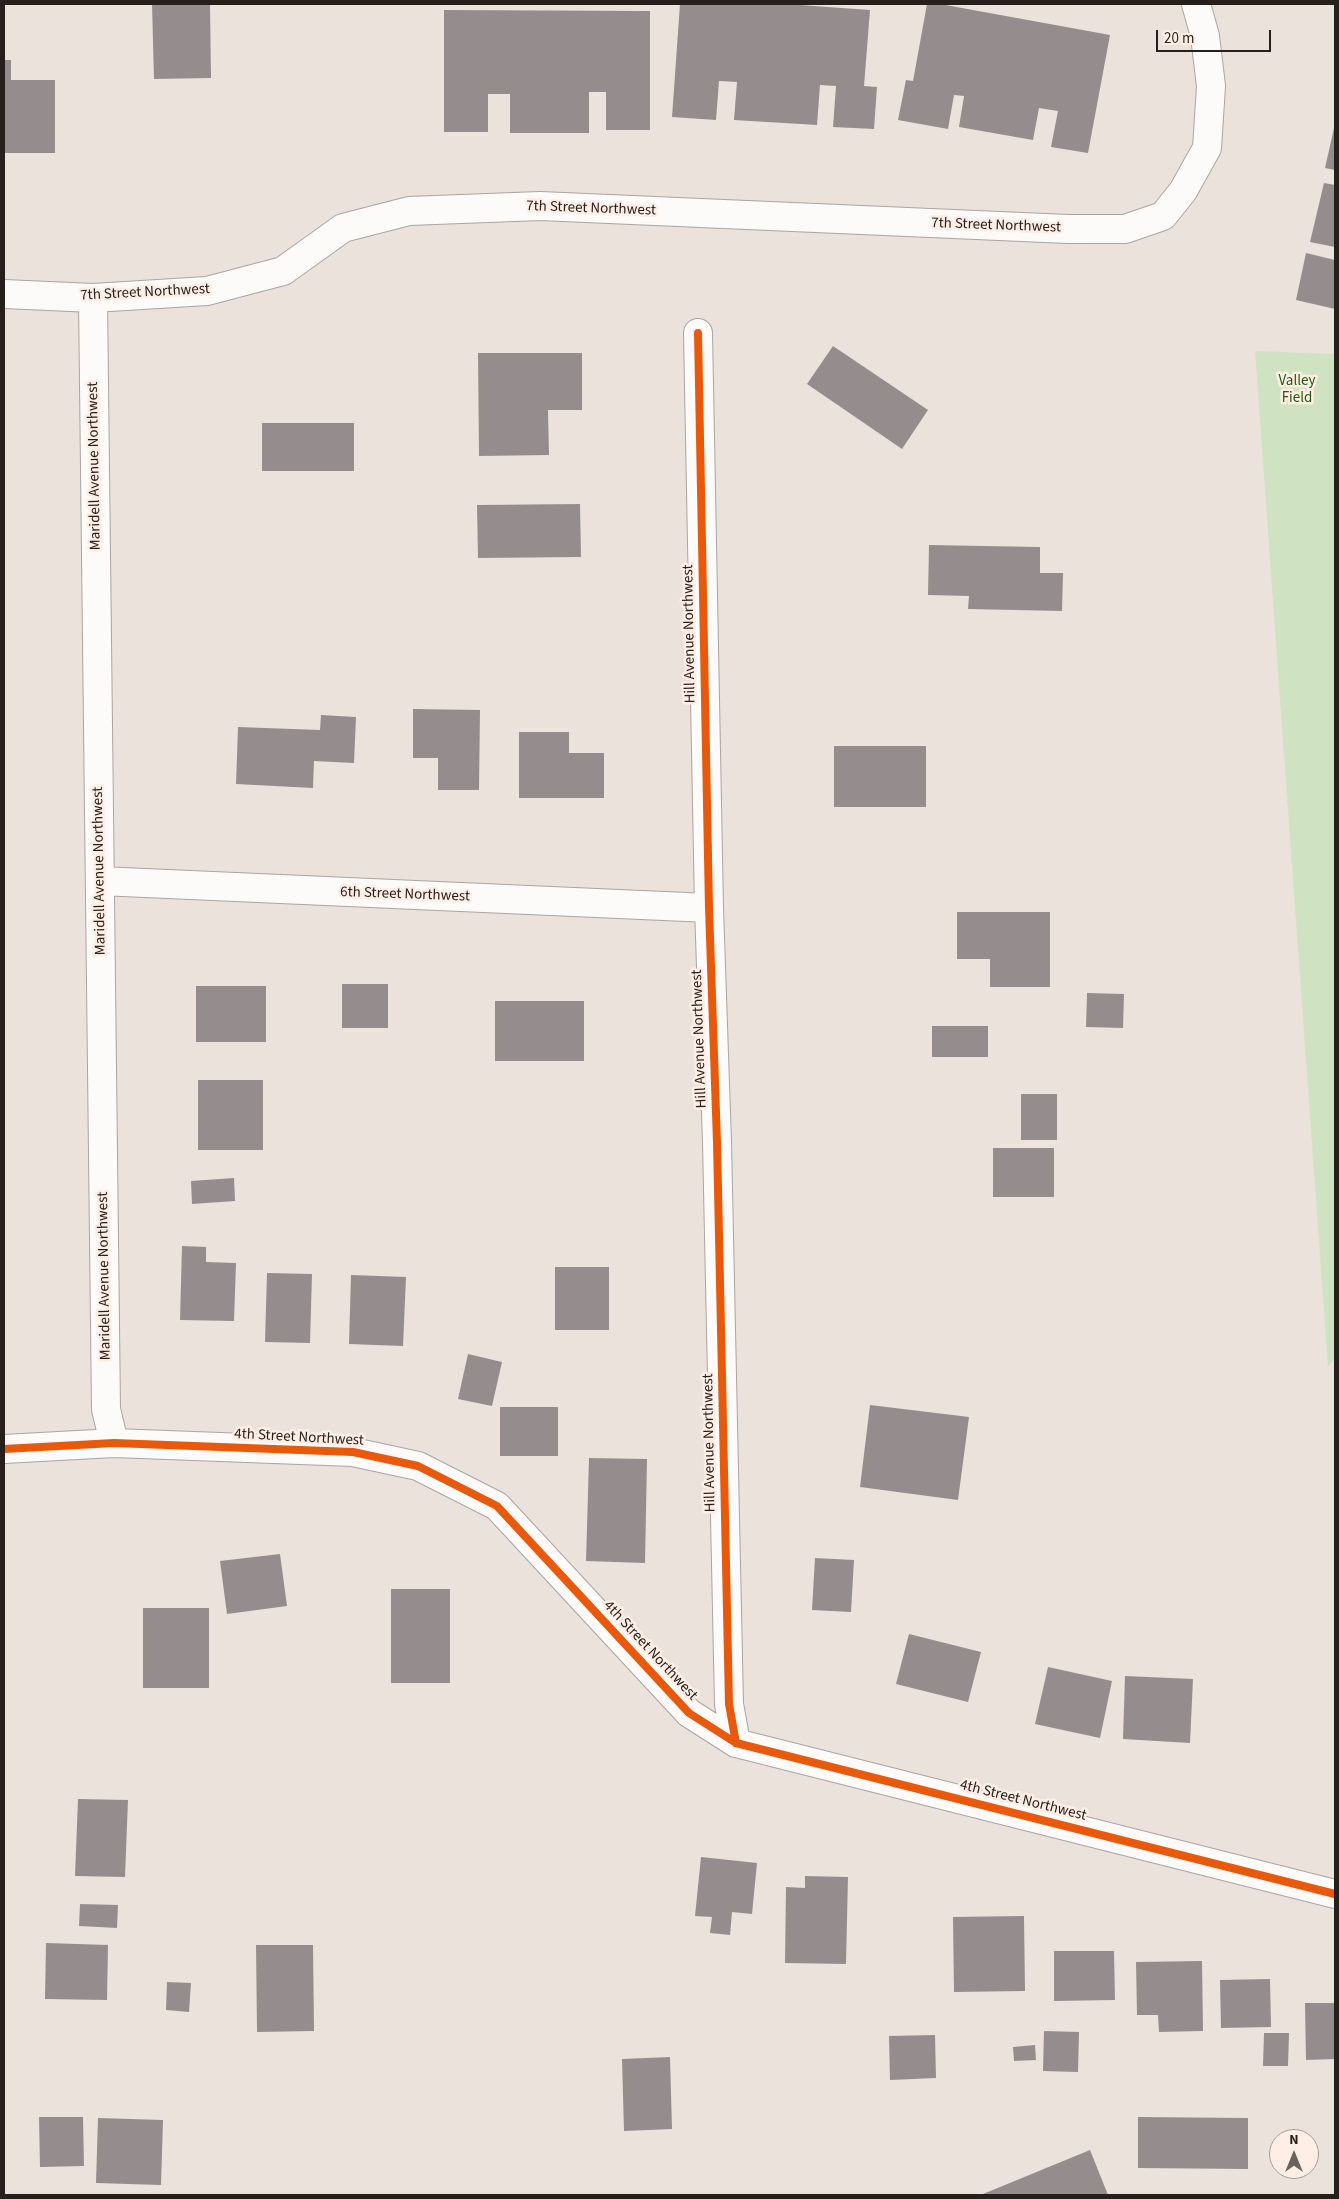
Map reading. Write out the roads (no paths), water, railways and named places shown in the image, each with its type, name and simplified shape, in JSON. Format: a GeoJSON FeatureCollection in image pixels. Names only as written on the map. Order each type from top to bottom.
{"type":"FeatureCollection","features":[{"type":"Feature","properties":{"kind":"street","name":"7th Street Northwest"},"geometry":{"type":"LineString","coordinates":[[4,294],[93,298],[207,291],[283,271],[343,228],[409,211],[540,206],[1058,229],[1125,228],[1163,216],[1183,191],[1207,148],[1210,86],[1205,36],[1196,4]]}},
{"type":"Feature","properties":{"kind":"street","name":"Maridell Avenue Northwest"},"geometry":{"type":"LineString","coordinates":[[93,298],[106,1409],[114,1443]]}},
{"type":"Feature","properties":{"kind":"street","name":"Hill Avenue Northwest"},"geometry":{"type":"LineString","coordinates":[[698,334],[709,908],[718,1172],[729,1704],[736,1742]]}},
{"type":"Feature","properties":{"kind":"street","name":"6th Street Northwest"},"geometry":{"type":"LineString","coordinates":[[100,881],[709,908]]}},
{"type":"Feature","properties":{"kind":"street","name":"4th Street Northwest"},"geometry":{"type":"LineString","coordinates":[[4,1449],[114,1443],[353,1452],[418,1466],[497,1506],[689,1713],[736,1742],[1335,1894]]}},
{"type":"Feature","properties":{"kind":"park label","name":"Valley Field"},"geometry":{"type":"Point","coordinates":[1297,390]}}]}
